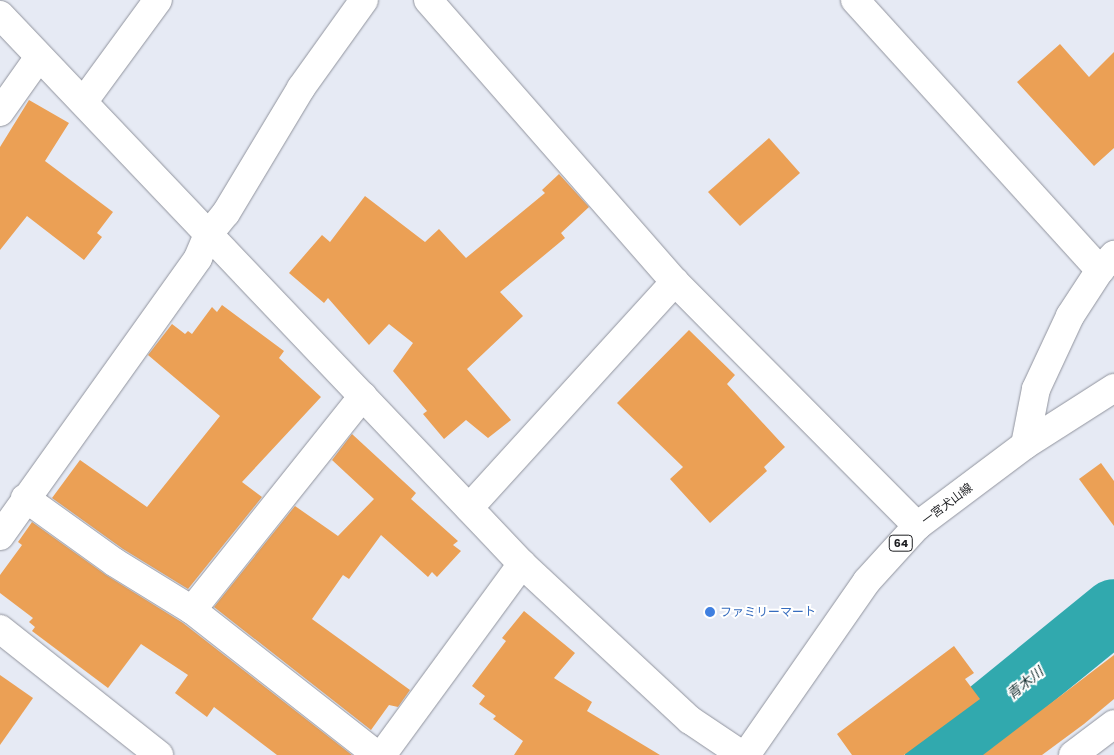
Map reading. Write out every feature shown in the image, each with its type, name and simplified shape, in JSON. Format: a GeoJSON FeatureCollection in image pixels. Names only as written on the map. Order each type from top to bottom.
{"type":"FeatureCollection","features":[{"type":"Feature","properties":{"kind":"street"},"geometry":{"type":"LineString","coordinates":[[84,101],[158,0]]}},
{"type":"Feature","properties":{"kind":"street"},"geometry":{"type":"LineString","coordinates":[[0,536],[25,498],[198,258],[208,234],[226,213],[301,88],[364,0]]}},
{"type":"Feature","properties":{"kind":"street"},"geometry":{"type":"LineString","coordinates":[[428,0],[675,282],[917,526]]}},
{"type":"Feature","properties":{"kind":"street"},"geometry":{"type":"LineString","coordinates":[[855,0],[1107,263],[1070,316],[1036,389],[1025,445]]}},
{"type":"Feature","properties":{"kind":"street"},"geometry":{"type":"LineString","coordinates":[[0,15],[84,101],[522,564],[690,720],[742,755]]}},
{"type":"Feature","properties":{"kind":"street"},"geometry":{"type":"LineString","coordinates":[[0,112],[39,57]]}},
{"type":"Feature","properties":{"kind":"street"},"geometry":{"type":"LineString","coordinates":[[469,508],[675,282]]}},
{"type":"Feature","properties":{"kind":"street","name":"一宮犬山線"},"geometry":{"type":"LineString","coordinates":[[746,755],[866,580],[917,526],[1025,445],[1114,388]]}},
{"type":"Feature","properties":{"kind":"street"},"geometry":{"type":"LineString","coordinates":[[192,610],[363,396]]}},
{"type":"Feature","properties":{"kind":"street"},"geometry":{"type":"LineString","coordinates":[[25,498],[114,562],[192,610],[377,755]]}},
{"type":"Feature","properties":{"kind":"street"},"geometry":{"type":"LineString","coordinates":[[382,755],[522,564]]}},
{"type":"Feature","properties":{"kind":"street"},"geometry":{"type":"LineString","coordinates":[[0,629],[159,755]]}},
{"type":"Feature","properties":{"kind":"street"},"geometry":{"type":"LineString","coordinates":[[1073,755],[1108,737]]}},
{"type":"Feature","properties":{"kind":"building"},"geometry":{"type":"Polygon","coordinates":[[[1060,44],[1089,77],[1114,52],[1114,148],[1094,166],[1017,82],[1060,44]]]}},
{"type":"Feature","properties":{"kind":"building"},"geometry":{"type":"Polygon","coordinates":[[[29,100],[69,123],[45,161],[113,212],[97,233],[102,237],[84,260],[27,216],[0,250],[0,147],[29,100]]]}},
{"type":"Feature","properties":{"kind":"building"},"geometry":{"type":"Polygon","coordinates":[[[769,138],[800,173],[740,226],[708,192],[769,138]]]}},
{"type":"Feature","properties":{"kind":"building"},"geometry":{"type":"Polygon","coordinates":[[[559,174],[589,207],[561,233],[565,238],[500,292],[523,316],[467,369],[511,420],[488,438],[466,420],[444,439],[423,414],[427,411],[393,371],[413,343],[389,324],[369,345],[328,298],[324,303],[289,273],[322,235],[330,242],[365,196],[425,242],[439,229],[466,258],[545,193],[542,190],[559,174]]]}},
{"type":"Feature","properties":{"kind":"building"},"geometry":{"type":"Polygon","coordinates":[[[222,305],[284,351],[279,358],[321,397],[242,482],[262,497],[188,589],[123,549],[52,498],[80,460],[147,507],[220,416],[148,355],[172,324],[185,334],[188,331],[192,334],[212,307],[217,312],[222,305]]]}},
{"type":"Feature","properties":{"kind":"building"},"geometry":{"type":"Polygon","coordinates":[[[689,330],[735,375],[727,384],[785,447],[764,467],[767,471],[710,523],[670,479],[683,467],[617,403],[689,330]]]}},
{"type":"Feature","properties":{"kind":"building"},"geometry":{"type":"Polygon","coordinates":[[[352,434],[416,493],[411,499],[458,541],[453,545],[461,551],[437,577],[432,572],[428,577],[381,535],[349,579],[343,575],[312,619],[410,690],[398,707],[389,705],[371,730],[214,607],[295,506],[338,536],[374,499],[332,460],[352,434]]]}},
{"type":"Feature","properties":{"kind":"building"},"geometry":{"type":"Polygon","coordinates":[[[1101,463],[1114,481],[1114,526],[1079,479],[1101,463]]]}},
{"type":"Feature","properties":{"kind":"building"},"geometry":{"type":"Polygon","coordinates":[[[32,522],[106,575],[183,623],[352,755],[277,755],[214,707],[207,717],[175,693],[188,675],[141,644],[108,688],[32,631],[35,627],[29,622],[33,618],[0,593],[0,575],[22,545],[18,542],[32,522]]]}},
{"type":"Feature","properties":{"kind":"building"},"geometry":{"type":"Polygon","coordinates":[[[524,611],[575,653],[554,678],[592,702],[587,711],[660,755],[514,755],[523,741],[493,719],[496,716],[479,704],[485,696],[472,686],[506,641],[502,638],[524,611]]]}},
{"type":"Feature","properties":{"kind":"building"},"geometry":{"type":"Polygon","coordinates":[[[954,646],[974,673],[965,679],[980,699],[904,755],[852,755],[837,734],[954,646]]]}},
{"type":"Feature","properties":{"kind":"building"},"geometry":{"type":"Polygon","coordinates":[[[1114,655],[1114,699],[1084,724],[1042,755],[983,755],[1114,655]]]}},
{"type":"Feature","properties":{"kind":"building"},"geometry":{"type":"Polygon","coordinates":[[[0,675],[33,698],[0,745],[0,675]]]}},
{"type":"Feature","properties":{"kind":"waterway","name":"青木川"},"geometry":{"type":"LineString","coordinates":[[937,755],[1114,611]]}},
{"type":"Feature","properties":{"kind":"place","name":"ファミリーマート"},"geometry":{"type":"Point","coordinates":[710,612]}}]}
